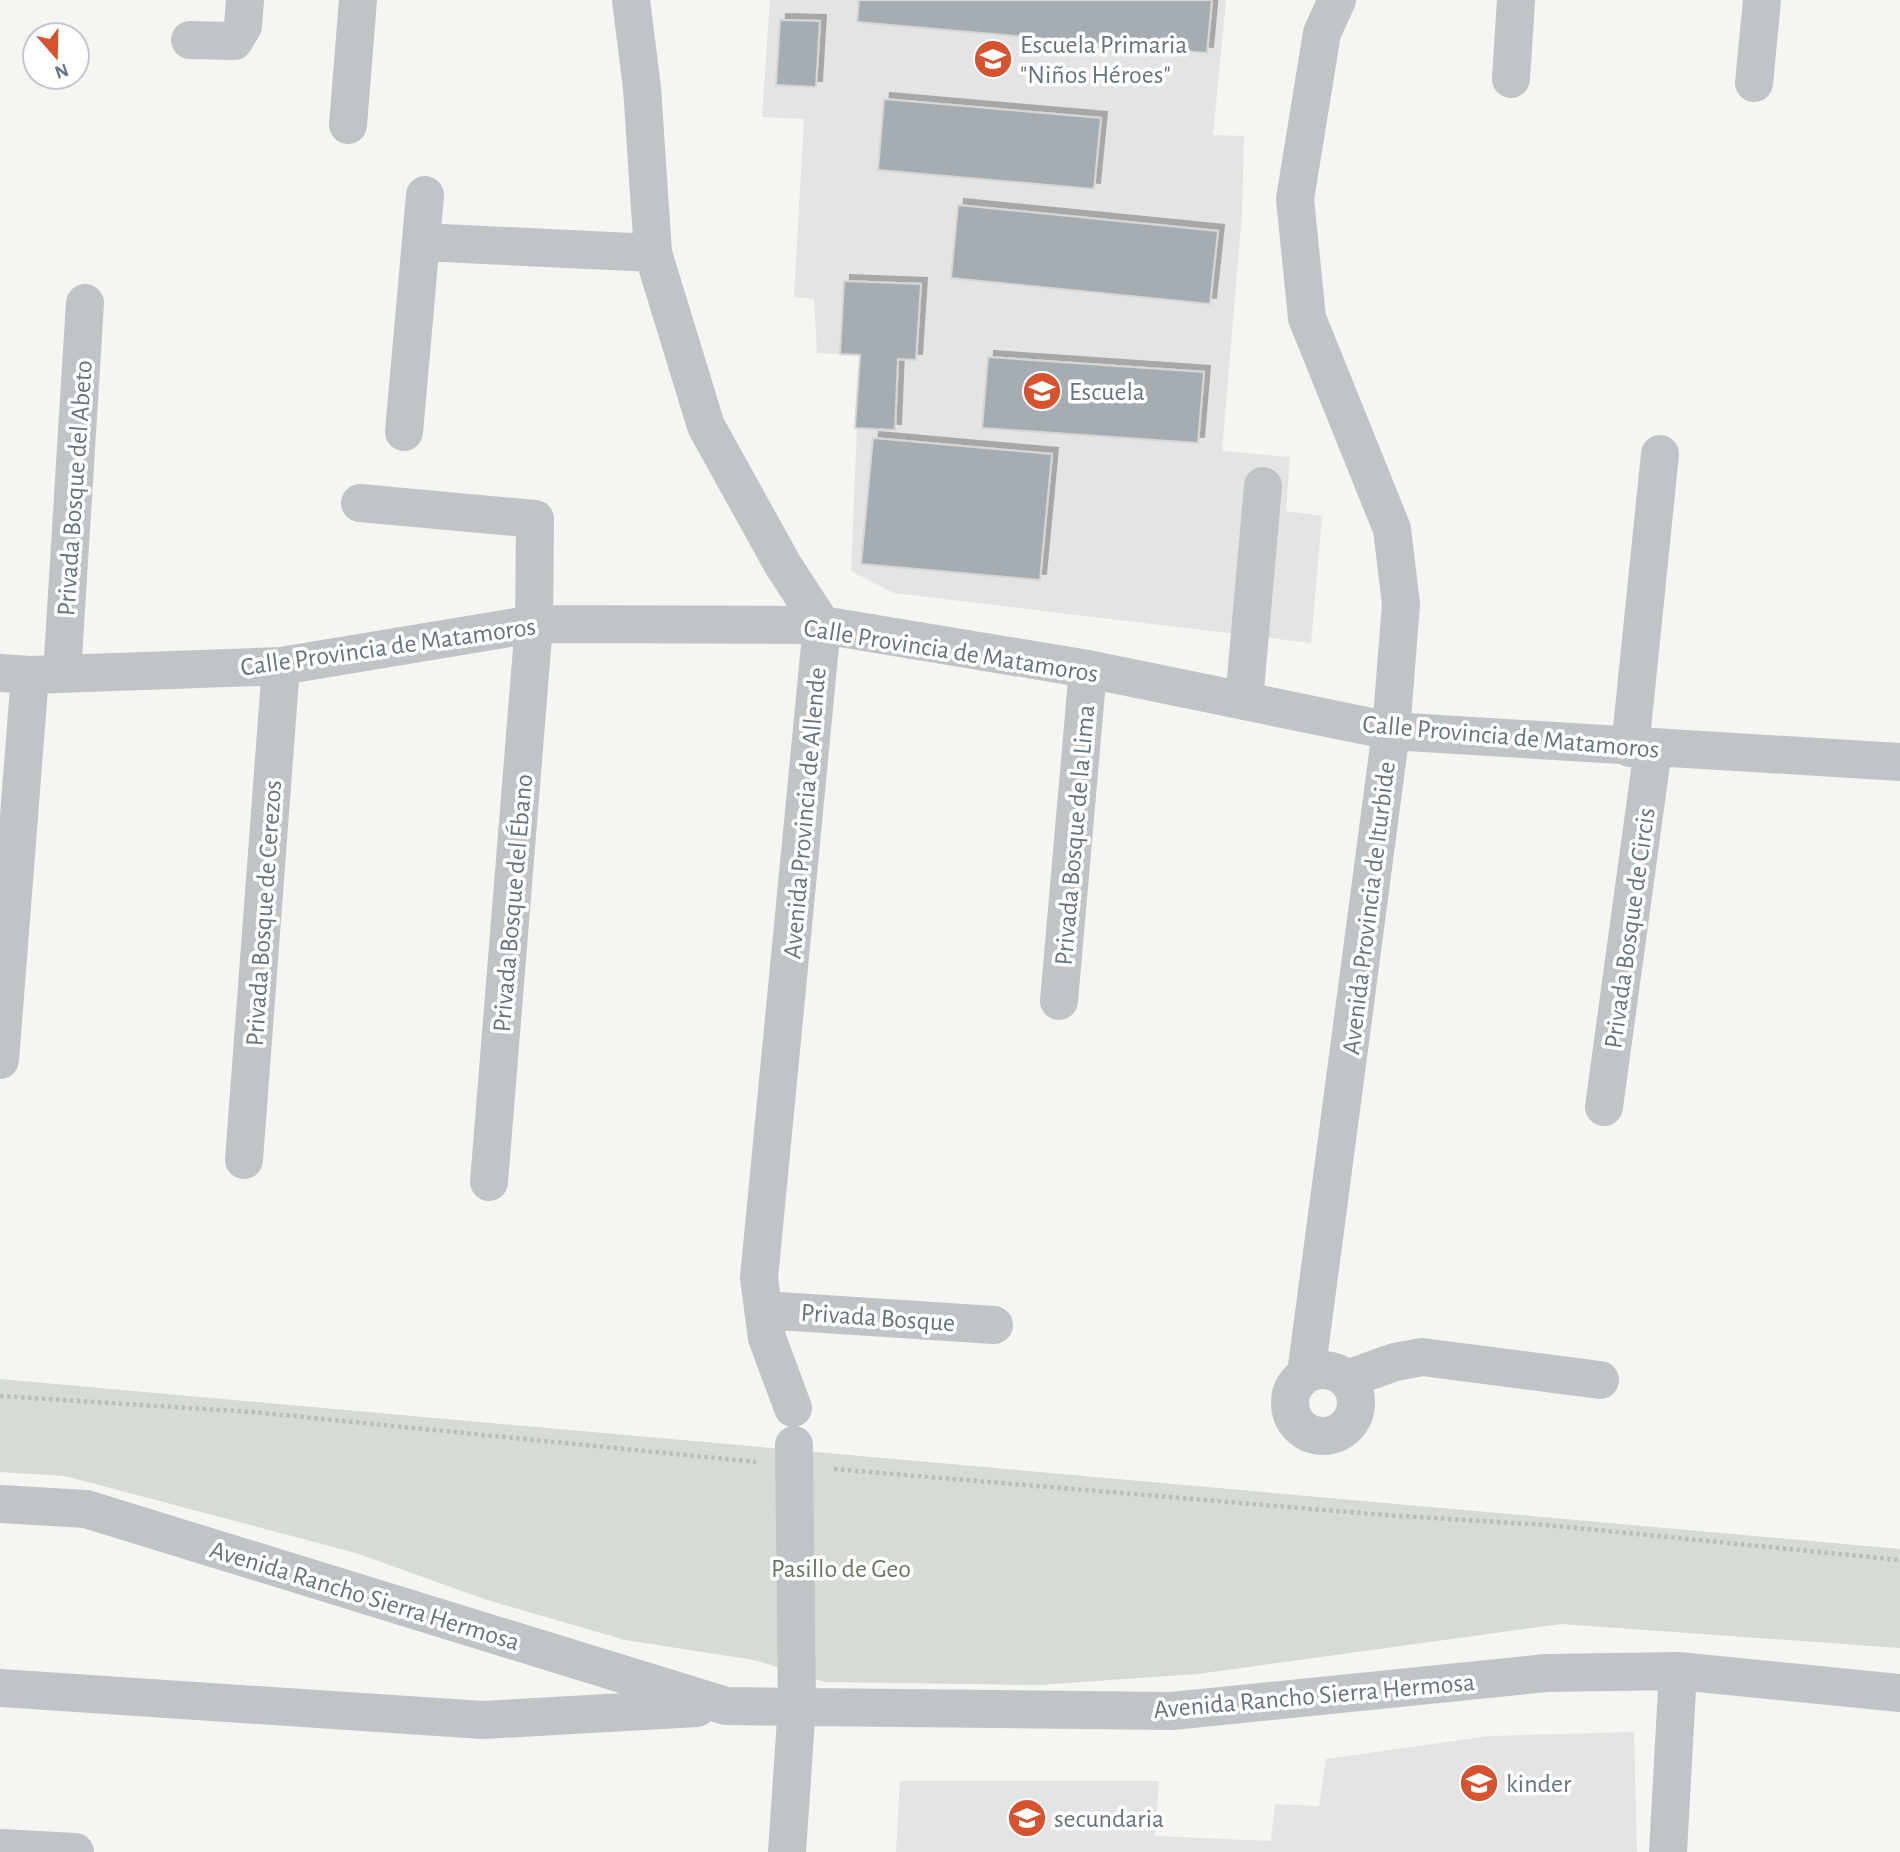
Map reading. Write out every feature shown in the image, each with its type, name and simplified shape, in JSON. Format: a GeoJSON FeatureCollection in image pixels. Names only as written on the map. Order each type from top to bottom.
{"type":"FeatureCollection","features":[{"type":"Feature","properties":{"kind":"street"},"geometry":{"type":"LineString","coordinates":[[190,40],[234,41],[243,26],[245,0]]}},
{"type":"Feature","properties":{"kind":"street"},"geometry":{"type":"LineString","coordinates":[[348,125],[358,0]]}},
{"type":"Feature","properties":{"kind":"street"},"geometry":{"type":"LineString","coordinates":[[631,0],[642,88],[653,253],[706,426],[783,565],[822,625]]}},
{"type":"Feature","properties":{"kind":"street","name":"Avenida Provincia de Iturbide"},"geometry":{"type":"LineString","coordinates":[[1306,1374],[1391,731],[1401,604],[1392,529],[1307,318],[1295,198],[1322,33],[1337,0]]}},
{"type":"Feature","properties":{"kind":"street"},"geometry":{"type":"LineString","coordinates":[[1511,79],[1517,0]]}},
{"type":"Feature","properties":{"kind":"street"},"geometry":{"type":"LineString","coordinates":[[1754,83],[1762,0]]}},
{"type":"Feature","properties":{"kind":"street"},"geometry":{"type":"LineString","coordinates":[[404,432],[425,195]]}},
{"type":"Feature","properties":{"kind":"street"},"geometry":{"type":"LineString","coordinates":[[421,242],[653,253]]}},
{"type":"Feature","properties":{"kind":"street","name":"Privada Bosque del Abeto"},"geometry":{"type":"LineString","coordinates":[[0,1060],[31,674],[85,303]]}},
{"type":"Feature","properties":{"kind":"street","name":"Privada Bosque de Circis"},"geometry":{"type":"LineString","coordinates":[[1604,1107],[1642,749],[1660,454]]}},
{"type":"Feature","properties":{"kind":"street"},"geometry":{"type":"LineString","coordinates":[[1244,701],[1263,486]]}},
{"type":"Feature","properties":{"kind":"street","name":"Privada Bosque del Ébano"},"geometry":{"type":"LineString","coordinates":[[360,503],[535,519],[534,624],[489,1182]]}},
{"type":"Feature","properties":{"kind":"street","name":"Calle Provincia de Matamoros"},"geometry":{"type":"LineString","coordinates":[[31,674],[281,666],[534,624],[822,625],[1088,670],[1391,731],[1642,749],[1899,755]]}},
{"type":"Feature","properties":{"kind":"street","name":"Avenida Provincia de Allende"},"geometry":{"type":"LineString","coordinates":[[793,1408],[767,1338],[759,1278],[822,625]]}},
{"type":"Feature","properties":{"kind":"street","name":"Privada Bosque de Cerezos"},"geometry":{"type":"LineString","coordinates":[[244,1160],[281,666]]}},
{"type":"Feature","properties":{"kind":"street","name":"Privada Bosque de la Lima"},"geometry":{"type":"LineString","coordinates":[[1059,1001],[1088,670]]}},
{"type":"Feature","properties":{"kind":"street","name":"Privada Bosque"},"geometry":{"type":"LineString","coordinates":[[762,1310],[994,1325]]}},
{"type":"Feature","properties":{"kind":"street"},"geometry":{"type":"LineString","coordinates":[[1347,1379],[1395,1362],[1422,1357],[1600,1380]]}},
{"type":"Feature","properties":{"kind":"street"},"geometry":{"type":"LineString","coordinates":[[1327,1370],[1347,1379],[1356,1399],[1351,1422],[1340,1432],[1325,1437],[1310,1434],[1298,1426],[1290,1413],[1289,1398],[1295,1384],[1306,1374],[1327,1370]]}},
{"type":"Feature","properties":{"kind":"street"},"geometry":{"type":"LineString","coordinates":[[787,1852],[797,1706],[794,1455]]}},
{"type":"Feature","properties":{"kind":"street","name":"Avenida Rancho Sierra Hermosa"},"geometry":{"type":"LineString","coordinates":[[0,1504],[86,1509],[726,1706]]}},
{"type":"Feature","properties":{"kind":"street"},"geometry":{"type":"LineString","coordinates":[[1668,1852],[1678,1671]]}},
{"type":"Feature","properties":{"kind":"street","name":"Avenida Rancho Sierra Hermosa"},"geometry":{"type":"LineString","coordinates":[[0,1688],[483,1720],[726,1706],[1172,1711],[1546,1674],[1678,1671],[1900,1693]]}},
{"type":"Feature","properties":{"kind":"street"},"geometry":{"type":"LineString","coordinates":[[1,1848],[75,1852]]}},
{"type":"Feature","properties":{"kind":"path"},"geometry":{"type":"LineString","coordinates":[[0,1396],[253,1412],[794,1455],[1384,1515],[1546,1525],[1900,1560]]}},
{"type":"Feature","properties":{"kind":"shaded area","name":"Escuela"},"geometry":{"type":"Polygon","coordinates":[[[770,0],[1226,0],[1213,135],[1244,136],[1242,213],[1222,451],[1290,457],[1286,511],[1322,516],[1311,643],[894,593],[851,571],[860,355],[817,353],[814,299],[794,297],[804,119],[762,117],[770,0]]]}},
{"type":"Feature","properties":{"kind":"shaded area"},"geometry":{"type":"Polygon","coordinates":[[[1634,1732],[1637,1852],[896,1852],[900,1781],[1159,1781],[1155,1836],[1271,1841],[1275,1804],[1319,1806],[1326,1759],[1490,1736],[1634,1732]]]}},
{"type":"Feature","properties":{"kind":"green space","name":"Pasillo de Geo"},"geometry":{"type":"Polygon","coordinates":[[[0,1379],[1900,1549],[1900,1648],[1561,1624],[1197,1674],[1039,1685],[825,1682],[754,1660],[625,1640],[484,1599],[356,1553],[65,1476],[0,1472],[0,1379]]]}},
{"type":"Feature","properties":{"kind":"building"},"geometry":{"type":"Polygon","coordinates":[[[859,0],[1212,0],[1207,53],[857,22],[859,0]]]}},
{"type":"Feature","properties":{"kind":"building"},"geometry":{"type":"Polygon","coordinates":[[[780,20],[820,21],[816,87],[776,85],[780,20]]]}},
{"type":"Feature","properties":{"kind":"building"},"geometry":{"type":"Polygon","coordinates":[[[884,99],[1101,118],[1094,189],[878,170],[884,99]]]}},
{"type":"Feature","properties":{"kind":"building"},"geometry":{"type":"Polygon","coordinates":[[[958,205],[1218,231],[1210,304],[951,278],[958,205]]]}},
{"type":"Feature","properties":{"kind":"building"},"geometry":{"type":"Polygon","coordinates":[[[844,281],[921,284],[916,360],[898,359],[895,430],[855,428],[860,355],[840,354],[844,281]]]}},
{"type":"Feature","properties":{"kind":"building"},"geometry":{"type":"Polygon","coordinates":[[[988,357],[1204,372],[1198,443],[982,428],[988,357]]]}},
{"type":"Feature","properties":{"kind":"building"},"geometry":{"type":"Polygon","coordinates":[[[873,438],[1052,454],[1040,580],[861,564],[873,438]]]}},
{"type":"Feature","properties":{"kind":"place","name":"Escuela Primaria \"Niños Héroes\""},"geometry":{"type":"Point","coordinates":[993,59]}},
{"type":"Feature","properties":{"kind":"place","name":"Escuela"},"geometry":{"type":"Point","coordinates":[1042,391]}},
{"type":"Feature","properties":{"kind":"place","name":"kinder"},"geometry":{"type":"Point","coordinates":[1479,1783]}},
{"type":"Feature","properties":{"kind":"place","name":"secundaria"},"geometry":{"type":"Point","coordinates":[1027,1818]}}]}
